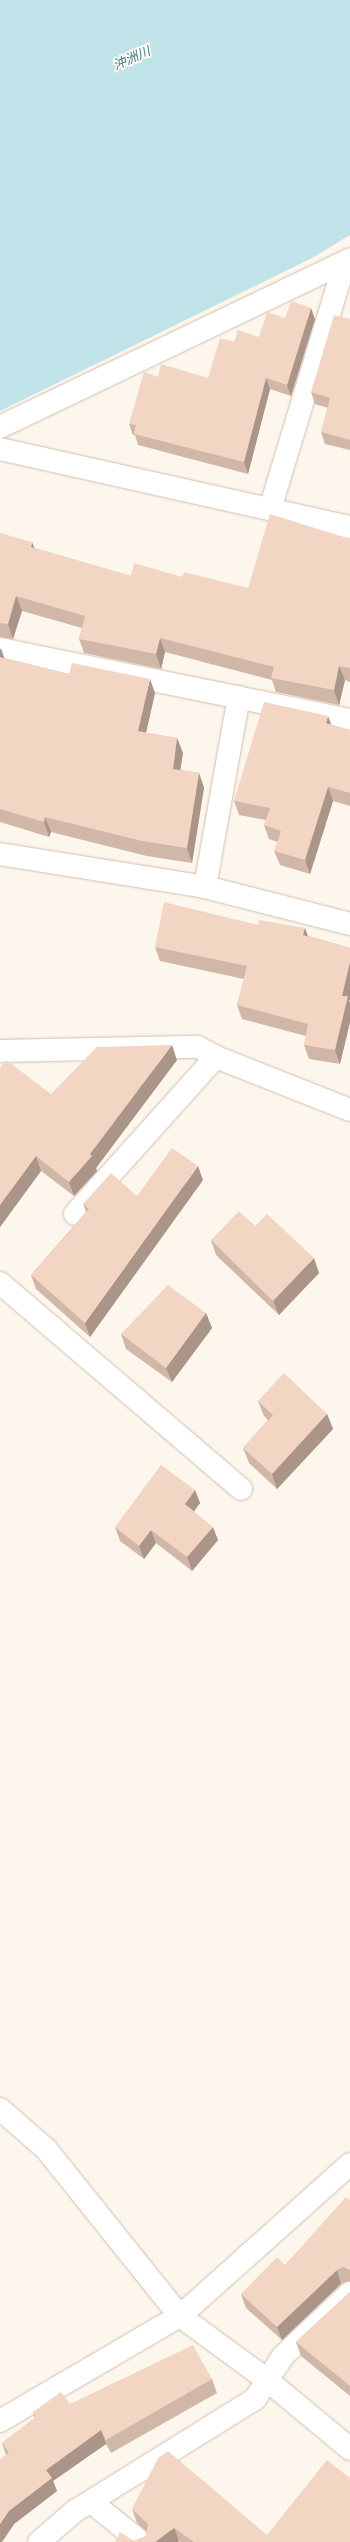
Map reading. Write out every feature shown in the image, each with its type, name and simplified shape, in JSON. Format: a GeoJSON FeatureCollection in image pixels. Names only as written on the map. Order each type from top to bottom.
{"type":"FeatureCollection","features":[{"type":"Feature","properties":{"kind":"street"},"geometry":{"type":"LineString","coordinates":[[0,427],[348,260]]}},
{"type":"Feature","properties":{"kind":"street"},"geometry":{"type":"LineString","coordinates":[[270,509],[348,260]]}},
{"type":"Feature","properties":{"kind":"street"},"geometry":{"type":"LineString","coordinates":[[0,449],[350,527]]}},
{"type":"Feature","properties":{"kind":"street"},"geometry":{"type":"LineString","coordinates":[[0,649],[350,720]]}},
{"type":"Feature","properties":{"kind":"street"},"geometry":{"type":"LineString","coordinates":[[205,887],[238,697]]}},
{"type":"Feature","properties":{"kind":"street"},"geometry":{"type":"LineString","coordinates":[[0,854],[205,887],[350,924]]}},
{"type":"Feature","properties":{"kind":"street"},"geometry":{"type":"LineString","coordinates":[[0,1051],[198,1047],[216,1057],[350,1110]]}},
{"type":"Feature","properties":{"kind":"street"},"geometry":{"type":"LineString","coordinates":[[75,1214],[216,1057]]}},
{"type":"Feature","properties":{"kind":"street"},"geometry":{"type":"LineString","coordinates":[[0,1282],[241,1489]]}},
{"type":"Feature","properties":{"kind":"street"},"geometry":{"type":"LineString","coordinates":[[0,2110],[46,2149],[180,2316],[267,2380],[350,2450]]}},
{"type":"Feature","properties":{"kind":"street"},"geometry":{"type":"LineString","coordinates":[[0,2421],[180,2316],[350,2164]]}},
{"type":"Feature","properties":{"kind":"street"},"geometry":{"type":"LineString","coordinates":[[40,2542],[75,2511],[255,2398],[283,2356],[350,2293]]}},
{"type":"Feature","properties":{"kind":"street"},"geometry":{"type":"LineString","coordinates":[[91,2502],[141,2542]]}},
{"type":"Feature","properties":{"kind":"water","name":"沖洲川"},"geometry":{"type":"Polygon","coordinates":[[[0,0],[350,0],[350,235],[312,258],[0,411],[0,0]]]}},
{"type":"Feature","properties":{"kind":"building"},"geometry":{"type":"Polygon","coordinates":[[[291,301],[311,308],[287,385],[266,378],[244,462],[134,434],[136,425],[129,424],[144,372],[158,377],[161,364],[208,378],[220,338],[234,342],[238,330],[259,337],[267,312],[285,318],[291,301]]]}},
{"type":"Feature","properties":{"kind":"building"},"geometry":{"type":"Polygon","coordinates":[[[334,315],[350,319],[350,440],[321,432],[330,398],[311,392],[334,315]]]}},
{"type":"Feature","properties":{"kind":"building"},"geometry":{"type":"Polygon","coordinates":[[[270,514],[350,539],[350,668],[339,666],[334,690],[271,678],[274,667],[160,638],[156,654],[79,639],[85,616],[16,596],[8,624],[0,623],[0,533],[32,542],[31,547],[131,576],[134,563],[182,577],[184,572],[248,588],[270,514]]]}},
{"type":"Feature","properties":{"kind":"building"},"geometry":{"type":"Polygon","coordinates":[[[0,657],[69,674],[72,663],[150,679],[138,731],[177,738],[173,769],[199,773],[187,848],[142,841],[45,817],[44,822],[0,809],[0,657]]]}},
{"type":"Feature","properties":{"kind":"building"},"geometry":{"type":"Polygon","coordinates":[[[264,702],[328,716],[326,723],[350,730],[350,793],[328,787],[305,860],[274,851],[281,831],[264,825],[270,808],[234,801],[264,702]]]}},
{"type":"Feature","properties":{"kind":"building"},"geometry":{"type":"Polygon","coordinates":[[[164,902],[258,925],[259,920],[305,928],[303,935],[350,948],[350,962],[342,996],[348,996],[335,1050],[304,1045],[308,1024],[237,1005],[247,966],[155,947],[164,902]]]}},
{"type":"Feature","properties":{"kind":"building"},"geometry":{"type":"Polygon","coordinates":[[[172,1045],[90,1154],[92,1156],[69,1182],[36,1156],[0,1205],[0,1068],[6,1060],[51,1094],[97,1047],[172,1045]]]}},
{"type":"Feature","properties":{"kind":"building"},"geometry":{"type":"Polygon","coordinates":[[[172,1148],[198,1166],[85,1323],[31,1275],[89,1209],[83,1204],[111,1173],[137,1196],[172,1148]]]}},
{"type":"Feature","properties":{"kind":"building"},"geometry":{"type":"Polygon","coordinates":[[[239,1211],[255,1226],[267,1214],[314,1258],[273,1301],[211,1240],[239,1211]]]}},
{"type":"Feature","properties":{"kind":"building"},"geometry":{"type":"Polygon","coordinates":[[[168,1285],[206,1313],[166,1368],[121,1334],[168,1285]]]}},
{"type":"Feature","properties":{"kind":"building"},"geometry":{"type":"Polygon","coordinates":[[[284,1373],[327,1414],[272,1474],[243,1448],[273,1415],[258,1401],[284,1373]]]}},
{"type":"Feature","properties":{"kind":"building"},"geometry":{"type":"Polygon","coordinates":[[[161,1465],[195,1490],[185,1504],[213,1527],[187,1557],[151,1530],[139,1546],[115,1527],[161,1465]]]}},
{"type":"Feature","properties":{"kind":"building"},"geometry":{"type":"Polygon","coordinates":[[[346,2197],[350,2200],[350,2270],[343,2267],[337,2270],[277,2327],[241,2294],[277,2257],[285,2265],[346,2197]]]}},
{"type":"Feature","properties":{"kind":"building"},"geometry":{"type":"Polygon","coordinates":[[[350,2292],[350,2386],[296,2342],[350,2292]]]}},
{"type":"Feature","properties":{"kind":"building"},"geometry":{"type":"Polygon","coordinates":[[[193,2345],[212,2379],[106,2440],[101,2430],[46,2470],[52,2478],[9,2511],[0,2524],[0,2459],[9,2453],[2,2443],[36,2417],[33,2412],[61,2392],[70,2404],[193,2345]]]}},
{"type":"Feature","properties":{"kind":"building"},"geometry":{"type":"Polygon","coordinates":[[[168,2451],[267,2535],[327,2460],[350,2478],[350,2542],[194,2542],[174,2528],[155,2542],[115,2542],[120,2532],[134,2541],[146,2536],[148,2524],[132,2509],[158,2458],[168,2451]]]}}]}
